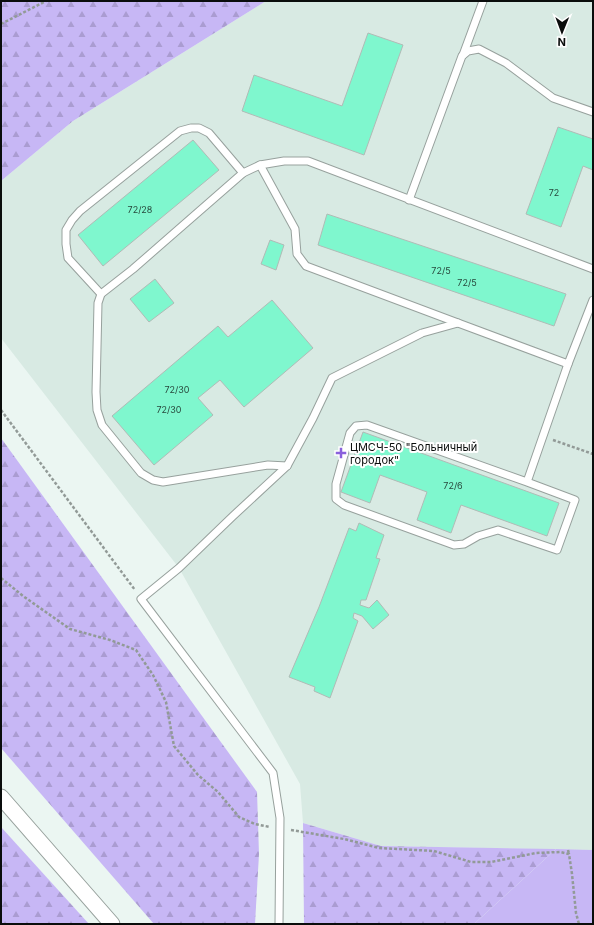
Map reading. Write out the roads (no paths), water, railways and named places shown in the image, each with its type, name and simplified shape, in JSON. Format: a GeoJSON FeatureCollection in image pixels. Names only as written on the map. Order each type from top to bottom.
{"type":"FeatureCollection","features":[{"type":"Feature","properties":{"kind":"street"},"geometry":{"type":"LineString","coordinates":[[1,797],[112,924]]}},
{"type":"Feature","properties":{"kind":"lane"},"geometry":{"type":"LineString","coordinates":[[409,200],[483,1]]}},
{"type":"Feature","properties":{"kind":"lane"},"geometry":{"type":"LineString","coordinates":[[462,56],[468,51],[479,49],[506,63],[553,98],[593,112]]}},
{"type":"Feature","properties":{"kind":"lane"},"geometry":{"type":"LineString","coordinates":[[101,294],[68,258],[66,230],[80,211],[180,131],[190,128],[199,128],[209,133],[243,173]]}},
{"type":"Feature","properties":{"kind":"lane"},"geometry":{"type":"LineString","coordinates":[[287,466],[268,465],[163,482],[153,480],[140,473],[102,425],[97,410],[98,303],[101,294],[133,269],[243,173],[260,165],[284,161],[308,161],[593,269]]}},
{"type":"Feature","properties":{"kind":"lane"},"geometry":{"type":"LineString","coordinates":[[260,165],[294,229],[297,254],[306,266],[568,364]]}},
{"type":"Feature","properties":{"kind":"lane"},"geometry":{"type":"LineString","coordinates":[[527,482],[568,364],[593,300]]}},
{"type":"Feature","properties":{"kind":"lane"},"geometry":{"type":"LineString","coordinates":[[279,924],[280,818],[273,773],[141,599],[179,568],[287,466],[313,418],[332,378],[422,333],[458,323]]}},
{"type":"Feature","properties":{"kind":"lane"},"geometry":{"type":"LineString","coordinates":[[368,425],[527,482],[575,500],[558,550],[498,530],[478,536],[464,544],[454,545],[344,505],[336,499],[335,491],[350,433],[356,426],[368,425]]}},
{"type":"Feature","properties":{"kind":"place","name":"ЦМСЧ-50 \"Больничный городок\""},"geometry":{"type":"Point","coordinates":[341,453]}}]}
